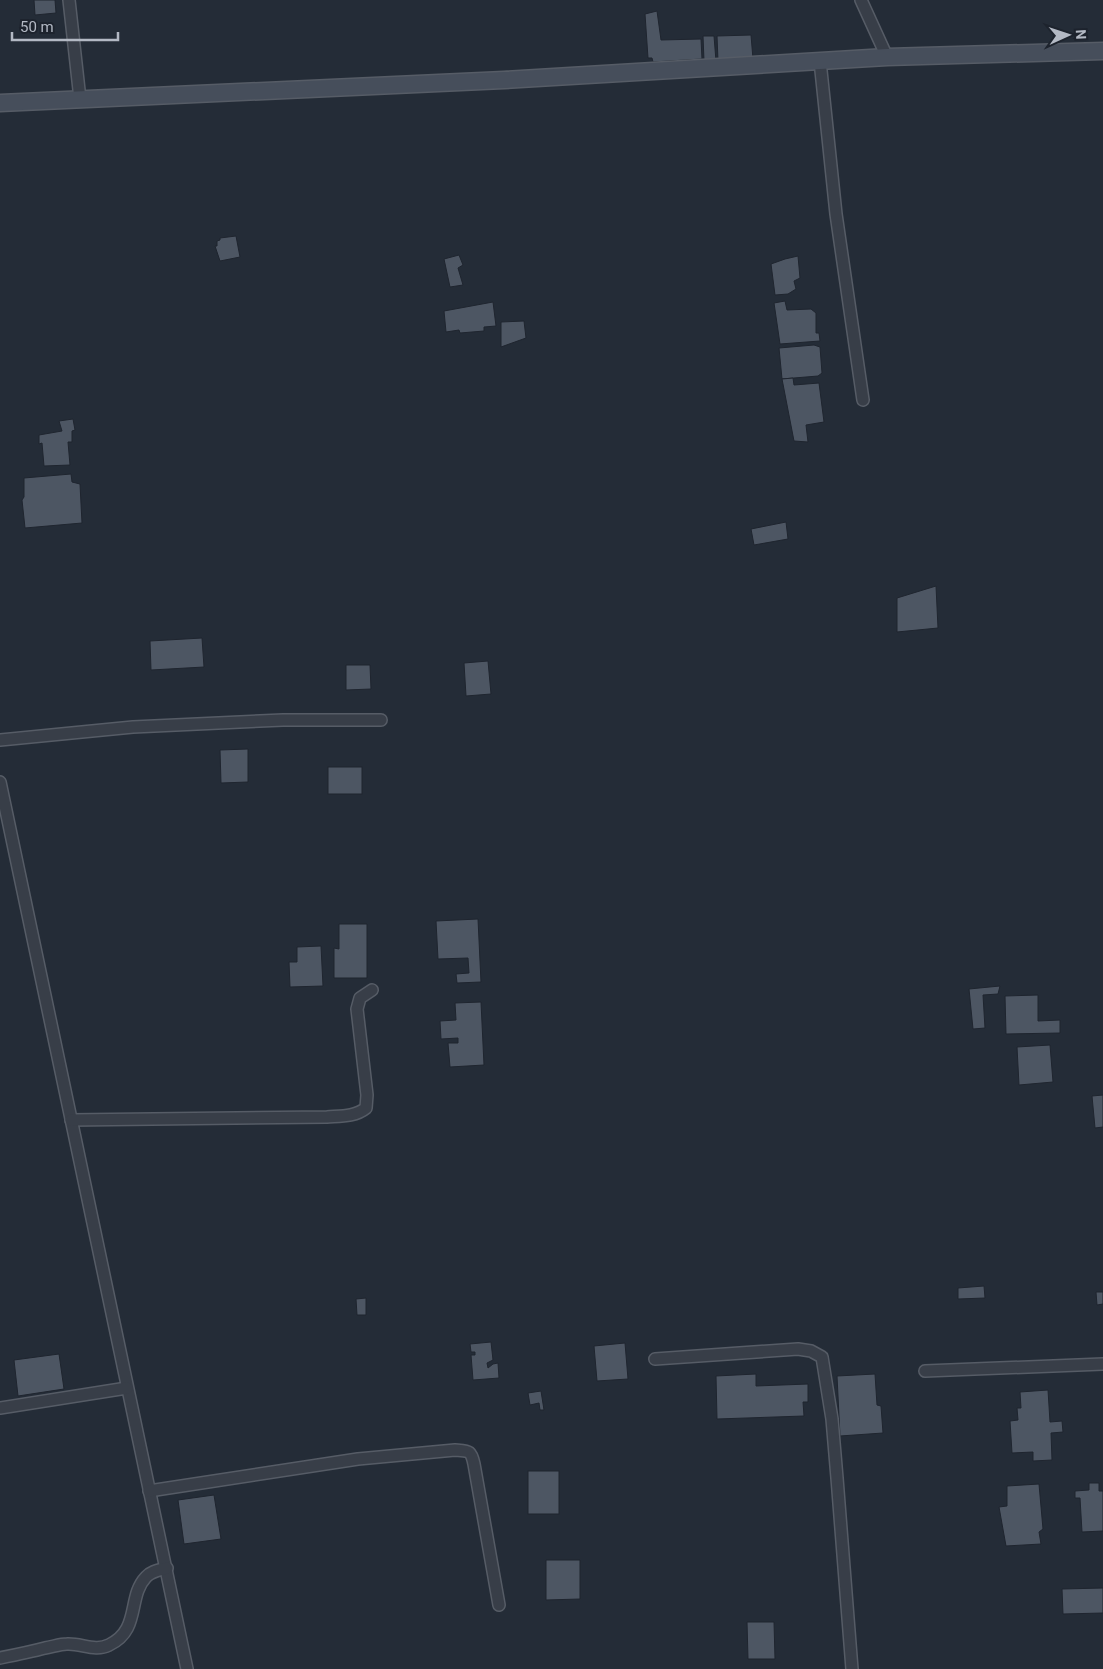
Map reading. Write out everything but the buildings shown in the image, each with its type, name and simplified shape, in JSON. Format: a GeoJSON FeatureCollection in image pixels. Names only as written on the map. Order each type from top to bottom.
{"type":"FeatureCollection","features":[{"type":"Feature","properties":{"kind":"street"},"geometry":{"type":"LineString","coordinates":[[69,0],[80,99]]}},
{"type":"Feature","properties":{"kind":"street"},"geometry":{"type":"LineString","coordinates":[[861,0],[887,57]]}},
{"type":"Feature","properties":{"kind":"street"},"geometry":{"type":"LineString","coordinates":[[0,103],[504,80],[887,57],[1103,51]]}},
{"type":"Feature","properties":{"kind":"street"},"geometry":{"type":"LineString","coordinates":[[820,61],[836,214],[863,400]]}},
{"type":"Feature","properties":{"kind":"street"},"geometry":{"type":"LineString","coordinates":[[0,740],[133,727],[283,720],[381,720]]}},
{"type":"Feature","properties":{"kind":"street"},"geometry":{"type":"LineString","coordinates":[[0,782],[187,1669]]}},
{"type":"Feature","properties":{"kind":"street"},"geometry":{"type":"LineString","coordinates":[[71,1120],[327,1117],[350,1116],[360,1113],[366,1108],[367,1095],[357,1008],[360,998],[372,990]]}},
{"type":"Feature","properties":{"kind":"street"},"geometry":{"type":"LineString","coordinates":[[655,1358],[798,1349],[811,1351],[822,1357],[836,1458],[852,1669]]}},
{"type":"Feature","properties":{"kind":"street"},"geometry":{"type":"LineString","coordinates":[[925,1371],[1103,1364]]}},
{"type":"Feature","properties":{"kind":"street"},"geometry":{"type":"LineString","coordinates":[[0,1408],[127,1388]]}},
{"type":"Feature","properties":{"kind":"street"},"geometry":{"type":"LineString","coordinates":[[149,1491],[358,1459],[455,1450],[467,1451],[472,1454],[499,1605]]}},
{"type":"Feature","properties":{"kind":"street"},"geometry":{"type":"LineString","coordinates":[[0,1658],[68,1644],[86,1647],[108,1646],[124,1633],[130,1623],[135,1601],[146,1576],[167,1568]]}}]}
